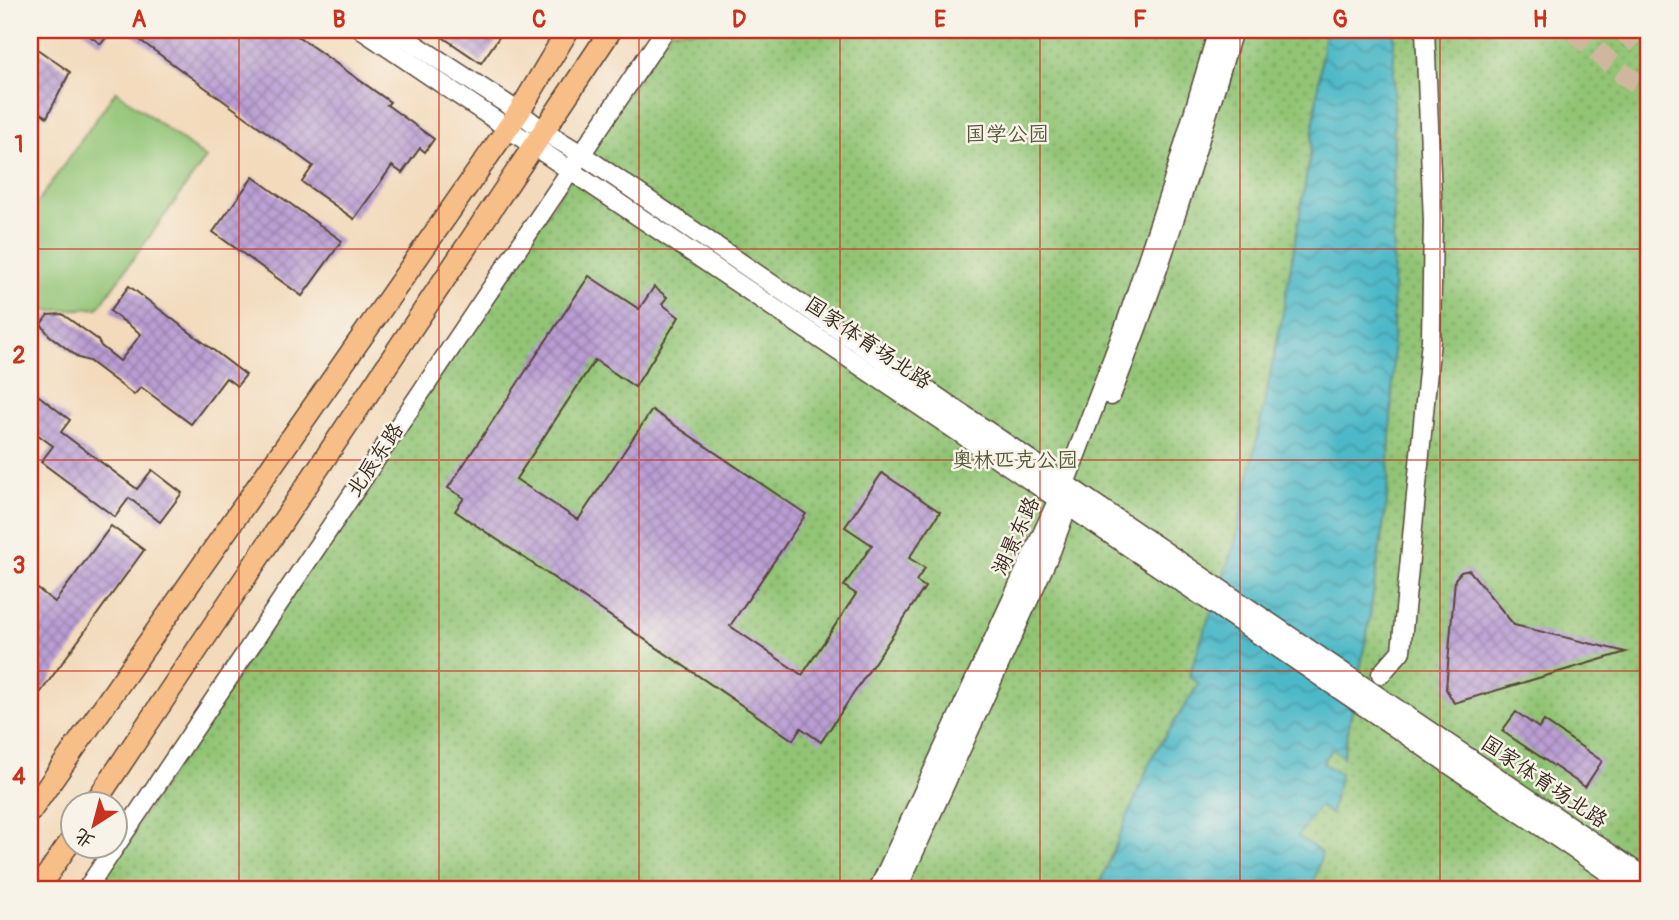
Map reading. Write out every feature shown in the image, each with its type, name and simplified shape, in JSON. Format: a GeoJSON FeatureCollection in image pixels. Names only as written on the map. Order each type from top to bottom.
{"type":"FeatureCollection","features":[{"type":"Feature","properties":{"kind":"main road"},"geometry":{"type":"LineString","coordinates":[[30,812],[513,120],[568,30]]}},
{"type":"Feature","properties":{"kind":"main road","name":"北辰东路"},"geometry":{"type":"LineString","coordinates":[[103,790],[611,30]]}},
{"type":"Feature","properties":{"kind":"main road"},"geometry":{"type":"LineString","coordinates":[[37,890],[60,856]]}},
{"type":"Feature","properties":{"kind":"street"},"geometry":{"type":"LineString","coordinates":[[362,30],[513,120]]}},
{"type":"Feature","properties":{"kind":"street"},"geometry":{"type":"LineString","coordinates":[[393,30],[513,120]]}},
{"type":"Feature","properties":{"kind":"street","name":"北辰东路"},"geometry":{"type":"LineString","coordinates":[[86,890],[664,30]]}},
{"type":"Feature","properties":{"kind":"street","name":"湖景东路"},"geometry":{"type":"LineString","coordinates":[[897,890],[1052,549],[1066,494],[1171,188],[1218,30]]}},
{"type":"Feature","properties":{"kind":"street","name":"湖景东路"},"geometry":{"type":"LineString","coordinates":[[878,890],[1066,494],[1138,329],[1185,193],[1233,30]]}},
{"type":"Feature","properties":{"kind":"street"},"geometry":{"type":"LineString","coordinates":[[1381,674],[1401,651],[1431,340],[1433,221],[1425,30]]}},
{"type":"Feature","properties":{"kind":"street","name":"国家体育场北路"},"geometry":{"type":"LineString","coordinates":[[513,120],[571,169],[1206,588],[1367,700],[1417,744],[1634,890]]}},
{"type":"Feature","properties":{"kind":"street","name":"国家体育场北路"},"geometry":{"type":"LineString","coordinates":[[537,138],[581,154],[1066,494]]}},
{"type":"Feature","properties":{"kind":"street","name":"国家体育场北路"},"geometry":{"type":"LineString","coordinates":[[1367,700],[1413,721],[1649,880]]}},
{"type":"Feature","properties":{"kind":"green space","name":"奥林匹克公园"},"geometry":{"type":"Polygon","coordinates":[[[670,30],[1649,30],[1649,890],[93,890],[113,860],[130,860],[130,835],[670,30]]]}},
{"type":"Feature","properties":{"kind":"green space"},"geometry":{"type":"Polygon","coordinates":[[[116,91],[206,158],[98,308],[44,311],[30,303],[30,213],[116,91]]]}},
{"type":"Feature","properties":{"kind":"water"},"geometry":{"type":"Polygon","coordinates":[[[1325,30],[1394,30],[1393,379],[1387,500],[1368,629],[1343,757],[1332,749],[1323,763],[1340,774],[1331,814],[1319,806],[1298,836],[1322,853],[1312,890],[1097,890],[1153,755],[1199,684],[1189,676],[1235,542],[1281,323],[1310,155],[1325,30]]]}},
{"type":"Feature","properties":{"kind":"building"},"geometry":{"type":"Polygon","coordinates":[[[81,30],[112,30],[101,44],[81,30]]]}},
{"type":"Feature","properties":{"kind":"building"},"geometry":{"type":"Polygon","coordinates":[[[126,30],[289,30],[390,102],[387,105],[434,139],[425,152],[420,148],[402,173],[392,166],[354,219],[302,182],[313,166],[126,30]]]}},
{"type":"Feature","properties":{"kind":"building"},"geometry":{"type":"Polygon","coordinates":[[[432,30],[504,30],[481,63],[432,30]]]}},
{"type":"Feature","properties":{"kind":"building"},"geometry":{"type":"Polygon","coordinates":[[[30,44],[70,72],[47,117],[30,105],[30,44]]]}},
{"type":"Feature","properties":{"kind":"building"},"geometry":{"type":"Polygon","coordinates":[[[253,177],[342,241],[302,296],[213,232],[253,177]]]}},
{"type":"Feature","properties":{"kind":"building"},"geometry":{"type":"Polygon","coordinates":[[[589,276],[639,309],[654,287],[667,297],[662,304],[679,317],[635,387],[595,360],[516,479],[578,520],[652,410],[806,514],[730,626],[802,675],[856,594],[844,586],[872,545],[845,527],[882,473],[940,512],[909,558],[925,568],[916,581],[925,587],[821,742],[801,728],[793,740],[455,511],[464,498],[448,488],[589,276]]]}},
{"type":"Feature","properties":{"kind":"building"},"geometry":{"type":"Polygon","coordinates":[[[129,286],[246,375],[237,386],[226,378],[191,424],[141,387],[134,395],[89,361],[79,358],[49,335],[41,324],[48,315],[62,314],[97,339],[101,346],[120,361],[141,334],[110,311],[129,286]]]}},
{"type":"Feature","properties":{"kind":"building"},"geometry":{"type":"Polygon","coordinates":[[[30,389],[70,420],[61,432],[137,489],[152,470],[182,493],[160,522],[129,498],[115,517],[41,462],[53,446],[30,429],[30,389]]]}},
{"type":"Feature","properties":{"kind":"building"},"geometry":{"type":"Polygon","coordinates":[[[111,526],[144,550],[30,707],[30,637],[36,628],[30,623],[30,583],[55,602],[111,526]]]}},
{"type":"Feature","properties":{"kind":"building"},"geometry":{"type":"Polygon","coordinates":[[[1469,570],[1514,625],[1626,652],[1454,703],[1446,689],[1455,579],[1461,572],[1469,570]]]}},
{"type":"Feature","properties":{"kind":"building"},"geometry":{"type":"Polygon","coordinates":[[[1516,712],[1539,728],[1544,721],[1602,761],[1585,787],[1502,731],[1516,712]]]}},
{"type":"Feature","properties":{"kind":"tunnel"},"geometry":{"type":"LineString","coordinates":[[1573,30],[1623,74],[1649,91]]}},
{"type":"Feature","properties":{"kind":"tunnel"},"geometry":{"type":"LineString","coordinates":[[1622,30],[1649,52]]}},
{"type":"Feature","properties":{"kind":"park label","name":"国学公园"},"geometry":{"type":"Point","coordinates":[1007,134]}}]}
